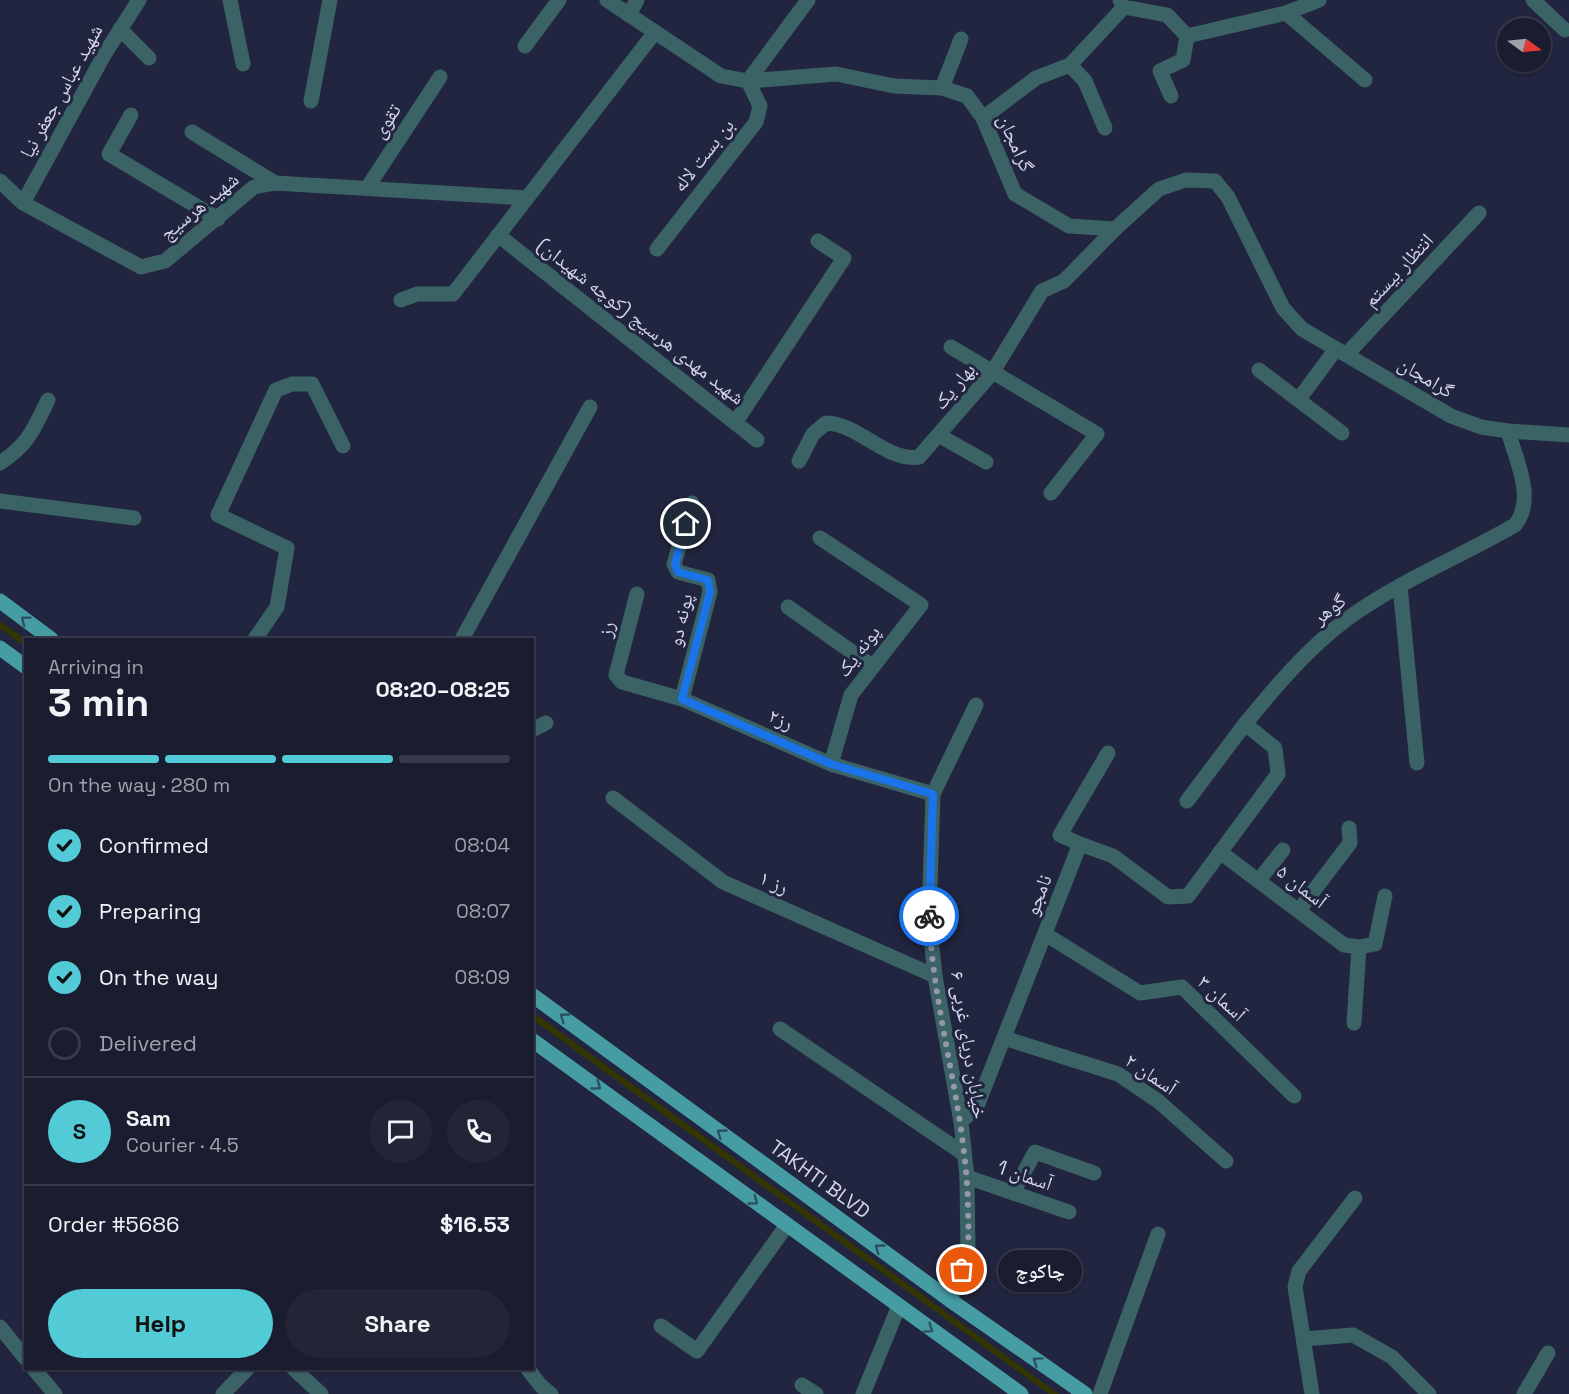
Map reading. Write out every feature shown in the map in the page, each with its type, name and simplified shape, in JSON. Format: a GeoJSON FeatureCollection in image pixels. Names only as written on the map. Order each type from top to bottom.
{"type":"FeatureCollection","features":[{"type":"Feature","properties":{"kind":"main road"},"geometry":{"type":"LineString","coordinates":[[0,601],[50,638]]}},
{"type":"Feature","properties":{"kind":"main road"},"geometry":{"type":"LineString","coordinates":[[0,648],[24,666]]}},
{"type":"Feature","properties":{"kind":"main road","name":"TAKHTI BLVD"},"geometry":{"type":"LineString","coordinates":[[534,995],[950,1300],[1085,1394]]}},
{"type":"Feature","properties":{"kind":"main road"},"geometry":{"type":"LineString","coordinates":[[534,1041],[898,1308],[1021,1394]]}},
{"type":"Feature","properties":{"kind":"street","name":"شهید عباس جعفر نیا"},"geometry":{"type":"LineString","coordinates":[[23,203],[120,29],[139,0]]}},
{"type":"Feature","properties":{"kind":"street"},"geometry":{"type":"LineString","coordinates":[[230,0],[243,64]]}},
{"type":"Feature","properties":{"kind":"street"},"geometry":{"type":"LineString","coordinates":[[312,101],[330,0]]}},
{"type":"Feature","properties":{"kind":"street"},"geometry":{"type":"LineString","coordinates":[[525,46],[560,0]]}},
{"type":"Feature","properties":{"kind":"street","name":"گرامجان"},"geometry":{"type":"LineString","coordinates":[[607,0],[722,76],[748,81],[836,74],[894,86],[942,88],[967,96],[983,118],[1015,194],[1069,226],[1115,229],[1158,189],[1186,180],[1215,181],[1228,197],[1283,308],[1302,329],[1451,416],[1481,427],[1508,431],[1567,430]]}},
{"type":"Feature","properties":{"kind":"street"},"geometry":{"type":"LineString","coordinates":[[629,15],[637,0]]}},
{"type":"Feature","properties":{"kind":"street"},"geometry":{"type":"LineString","coordinates":[[748,81],[807,0]]}},
{"type":"Feature","properties":{"kind":"street"},"geometry":{"type":"LineString","coordinates":[[1187,36],[1286,13],[1319,0]]}},
{"type":"Feature","properties":{"kind":"street"},"geometry":{"type":"LineString","coordinates":[[1533,0],[1565,30]]}},
{"type":"Feature","properties":{"kind":"street"},"geometry":{"type":"LineString","coordinates":[[983,118],[1036,78],[1070,65],[1122,3],[1167,15],[1187,36]]}},
{"type":"Feature","properties":{"kind":"street"},"geometry":{"type":"LineString","coordinates":[[1286,13],[1365,80]]}},
{"type":"Feature","properties":{"kind":"street"},"geometry":{"type":"LineString","coordinates":[[120,29],[149,58]]}},
{"type":"Feature","properties":{"kind":"street"},"geometry":{"type":"LineString","coordinates":[[401,300],[417,294],[453,294],[655,32]]}},
{"type":"Feature","properties":{"kind":"street"},"geometry":{"type":"LineString","coordinates":[[1171,96],[1160,71],[1183,60],[1187,36]]}},
{"type":"Feature","properties":{"kind":"street"},"geometry":{"type":"LineString","coordinates":[[942,88],[961,39]]}},
{"type":"Feature","properties":{"kind":"street"},"geometry":{"type":"LineString","coordinates":[[1070,65],[1085,81],[1105,128]]}},
{"type":"Feature","properties":{"kind":"street","name":"تقوی"},"geometry":{"type":"LineString","coordinates":[[367,188],[440,76]]}},
{"type":"Feature","properties":{"kind":"street","name":"بن بست لاله"},"geometry":{"type":"LineString","coordinates":[[657,249],[756,122],[760,106],[748,81]]}},
{"type":"Feature","properties":{"kind":"street"},"geometry":{"type":"LineString","coordinates":[[131,115],[110,154],[218,219]]}},
{"type":"Feature","properties":{"kind":"street"},"geometry":{"type":"LineString","coordinates":[[192,132],[275,183]]}},
{"type":"Feature","properties":{"kind":"street","name":"شهید هرسیج"},"geometry":{"type":"LineString","coordinates":[[0,181],[23,203],[141,267],[165,261],[255,187],[275,183],[527,198]]}},
{"type":"Feature","properties":{"kind":"street","name":"انتظار بیستم"},"geometry":{"type":"LineString","coordinates":[[1299,399],[1342,351],[1479,213]]}},
{"type":"Feature","properties":{"kind":"street","name":"بهار یک"},"geometry":{"type":"LineString","coordinates":[[799,460],[813,434],[826,423],[840,423],[906,459],[919,458],[992,373],[1042,291],[1064,281],[1115,229]]}},
{"type":"Feature","properties":{"kind":"street","name":"شهید مهدی هرسیج (کوچه شهیدان)"},"geometry":{"type":"LineString","coordinates":[[498,235],[757,440]]}},
{"type":"Feature","properties":{"kind":"street"},"geometry":{"type":"LineString","coordinates":[[735,423],[844,258],[818,241]]}},
{"type":"Feature","properties":{"kind":"street"},"geometry":{"type":"LineString","coordinates":[[951,347],[1097,435],[1051,494]]}},
{"type":"Feature","properties":{"kind":"street"},"geometry":{"type":"LineString","coordinates":[[1259,370],[1342,433]]}},
{"type":"Feature","properties":{"kind":"street"},"geometry":{"type":"LineString","coordinates":[[256,638],[277,607],[286,548],[219,514],[276,390],[292,384],[312,384],[343,446]]}},
{"type":"Feature","properties":{"kind":"street"},"geometry":{"type":"LineString","coordinates":[[0,463],[17,452],[30,438],[48,400]]}},
{"type":"Feature","properties":{"kind":"street"},"geometry":{"type":"LineString","coordinates":[[463,638],[590,407]]}},
{"type":"Feature","properties":{"kind":"street","name":"گوهر"},"geometry":{"type":"LineString","coordinates":[[1187,801],[1282,679],[1329,634],[1400,586],[1515,525],[1522,515],[1526,497],[1508,431]]}},
{"type":"Feature","properties":{"kind":"street"},"geometry":{"type":"LineString","coordinates":[[940,436],[986,462]]}},
{"type":"Feature","properties":{"kind":"street"},"geometry":{"type":"LineString","coordinates":[[0,501],[134,518]]}},
{"type":"Feature","properties":{"kind":"street","name":"پونه دو"},"geometry":{"type":"LineString","coordinates":[[682,699],[710,592],[708,580],[678,572],[675,564],[692,503]]}},
{"type":"Feature","properties":{"kind":"street","name":"پونه یک"},"geometry":{"type":"LineString","coordinates":[[820,538],[921,605],[851,695],[831,764]]}},
{"type":"Feature","properties":{"kind":"street"},"geometry":{"type":"LineString","coordinates":[[1400,586],[1417,763]]}},
{"type":"Feature","properties":{"kind":"street","name":"رز"},"geometry":{"type":"LineString","coordinates":[[616,675],[637,594]]}},
{"type":"Feature","properties":{"kind":"street"},"geometry":{"type":"LineString","coordinates":[[788,606],[872,666]]}},
{"type":"Feature","properties":{"kind":"street","name":"رز۲"},"geometry":{"type":"LineString","coordinates":[[616,675],[622,682],[682,699],[831,764],[933,794]]}},
{"type":"Feature","properties":{"kind":"street"},"geometry":{"type":"LineString","coordinates":[[933,794],[976,705]]}},
{"type":"Feature","properties":{"kind":"street"},"geometry":{"type":"LineString","coordinates":[[1108,753],[1060,835],[1113,855],[1168,897],[1188,896],[1278,774],[1275,748],[1245,724]]}},
{"type":"Feature","properties":{"kind":"street","name":"خیابان دریای غربی ۶"},"geometry":{"type":"LineString","coordinates":[[933,794],[929,918],[935,976],[961,1122],[967,1177],[968,1255],[950,1300]]}},
{"type":"Feature","properties":{"kind":"street","name":"رز ۱"},"geometry":{"type":"LineString","coordinates":[[613,798],[723,882],[935,976]]}},
{"type":"Feature","properties":{"kind":"street"},"geometry":{"type":"LineString","coordinates":[[1299,910],[1350,843],[1349,828]]}},
{"type":"Feature","properties":{"kind":"street","name":"نامجو"},"geometry":{"type":"LineString","coordinates":[[961,1122],[977,1106],[1080,843]]}},
{"type":"Feature","properties":{"kind":"street"},"geometry":{"type":"LineString","coordinates":[[1259,880],[1283,850]]}},
{"type":"Feature","properties":{"kind":"street","name":"آسمان ۵"},"geometry":{"type":"LineString","coordinates":[[1221,852],[1344,945],[1359,948]]}},
{"type":"Feature","properties":{"kind":"street"},"geometry":{"type":"LineString","coordinates":[[1354,1023],[1359,948],[1375,944],[1385,896]]}},
{"type":"Feature","properties":{"kind":"street","name":"آسمان ۳"},"geometry":{"type":"LineString","coordinates":[[1045,934],[1140,993],[1182,987],[1294,1096]]}},
{"type":"Feature","properties":{"kind":"street"},"geometry":{"type":"LineString","coordinates":[[780,1029],[964,1154]]}},
{"type":"Feature","properties":{"kind":"street","name":"آسمان ۲"},"geometry":{"type":"LineString","coordinates":[[1004,1038],[1118,1074],[1158,1101],[1226,1161]]}},
{"type":"Feature","properties":{"kind":"street"},"geometry":{"type":"LineString","coordinates":[[1013,1193],[1035,1152],[1094,1173]]}},
{"type":"Feature","properties":{"kind":"street","name":"آسمان 1"},"geometry":{"type":"LineString","coordinates":[[967,1177],[1069,1212]]}},
{"type":"Feature","properties":{"kind":"street"},"geometry":{"type":"LineString","coordinates":[[1312,1394],[1295,1287],[1299,1271],[1355,1198]]}},
{"type":"Feature","properties":{"kind":"street"},"geometry":{"type":"LineString","coordinates":[[661,1326],[697,1351],[787,1225]]}},
{"type":"Feature","properties":{"kind":"street"},"geometry":{"type":"LineString","coordinates":[[1100,1394],[1158,1234]]}},
{"type":"Feature","properties":{"kind":"street"},"geometry":{"type":"LineString","coordinates":[[863,1394],[898,1308]]}},
{"type":"Feature","properties":{"kind":"street"},"geometry":{"type":"LineString","coordinates":[[0,1327],[24,1357]]}},
{"type":"Feature","properties":{"kind":"street"},"geometry":{"type":"LineString","coordinates":[[1304,1340],[1353,1335],[1392,1358],[1429,1394]]}},
{"type":"Feature","properties":{"kind":"street"},"geometry":{"type":"LineString","coordinates":[[1524,1394],[1548,1353]]}},
{"type":"Feature","properties":{"kind":"street"},"geometry":{"type":"LineString","coordinates":[[35,1370],[55,1394]]}},
{"type":"Feature","properties":{"kind":"street"},"geometry":{"type":"LineString","coordinates":[[223,1394],[246,1370]]}},
{"type":"Feature","properties":{"kind":"street"},"geometry":{"type":"LineString","coordinates":[[295,1370],[321,1394]]}},
{"type":"Feature","properties":{"kind":"street"},"geometry":{"type":"LineString","coordinates":[[529,1370],[541,1386],[551,1394]]}},
{"type":"Feature","properties":{"kind":"street"},"geometry":{"type":"LineString","coordinates":[[802,1385],[816,1394]]}},
{"type":"Feature","properties":{"kind":"shaded area"},"geometry":{"type":"Polygon","coordinates":[[[0,621],[24,638],[24,646],[0,628],[0,621]]]}},
{"type":"Feature","properties":{"kind":"shaded area"},"geometry":{"type":"Polygon","coordinates":[[[534,1013],[1059,1394],[1049,1394],[534,1021],[534,1013]]]}},
{"type":"Feature","properties":{"kind":"way so far"},"geometry":{"type":"LineString","coordinates":[[929,916],[935,976],[961,1122],[967,1177],[968,1255],[962,1270]]}},
{"type":"Feature","properties":{"kind":"place","name":"چاکوچ"},"geometry":{"type":"Point","coordinates":[962,1270]}},
{"type":"Feature","properties":{"kind":"route"},"geometry":{"type":"LineString","coordinates":[[686,524],[675,564],[678,572],[708,580],[710,592],[682,699],[831,764],[933,794],[929,916]]}}]}
